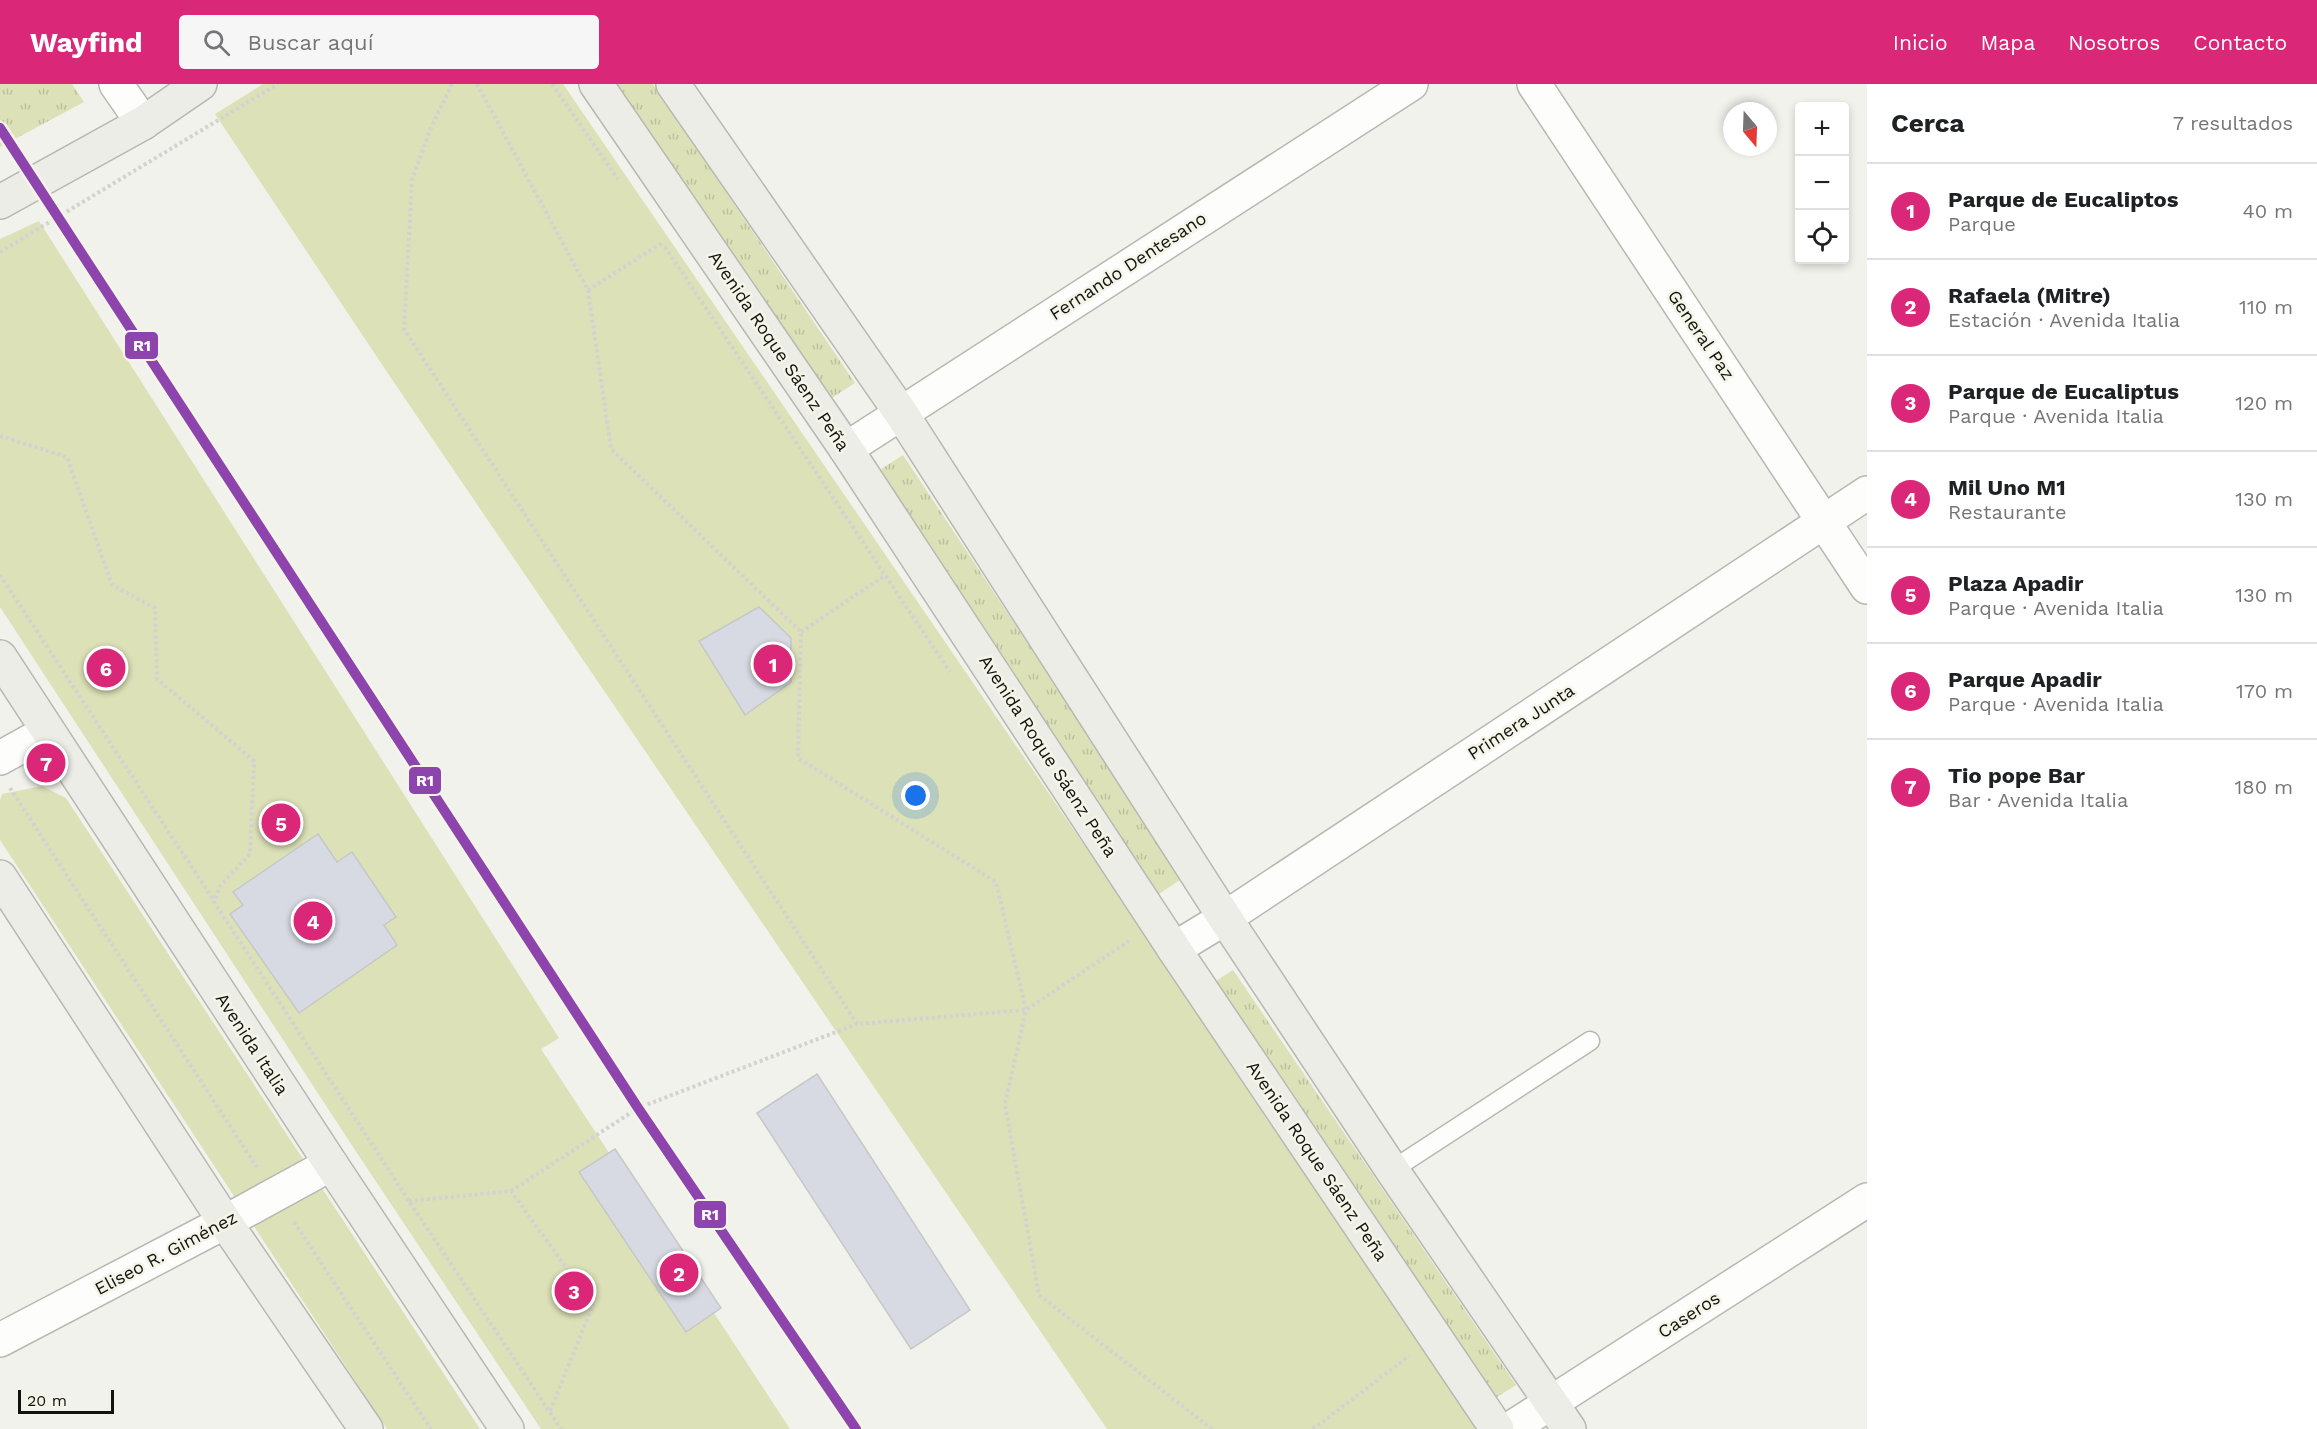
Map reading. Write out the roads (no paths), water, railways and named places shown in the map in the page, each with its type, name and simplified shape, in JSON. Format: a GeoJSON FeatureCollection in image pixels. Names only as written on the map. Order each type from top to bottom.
{"type":"FeatureCollection","features":[{"type":"Feature","properties":{"kind":"street"},"geometry":{"type":"LineString","coordinates":[[116,84],[144,123]]}},
{"type":"Feature","properties":{"kind":"street"},"geometry":{"type":"LineString","coordinates":[[0,202],[144,123],[200,84]]}},
{"type":"Feature","properties":{"kind":"street","name":"Avenida Roque Sáenz Peña"},"geometry":{"type":"LineString","coordinates":[[596,84],[846,449],[1174,949],[1497,1429]]}},
{"type":"Feature","properties":{"kind":"street"},"geometry":{"type":"LineString","coordinates":[[673,84],[901,413],[1225,918],[1392,1170],[1561,1416]]}},
{"type":"Feature","properties":{"kind":"street","name":"Fernando Dentesano"},"geometry":{"type":"LineString","coordinates":[[846,449],[1411,84]]}},
{"type":"Feature","properties":{"kind":"street","name":"General Paz"},"geometry":{"type":"LineString","coordinates":[[1534,84],[1867,587]]}},
{"type":"Feature","properties":{"kind":"street","name":"Primera Junta"},"geometry":{"type":"LineString","coordinates":[[1174,949],[1225,918],[1867,493]]}},
{"type":"Feature","properties":{"kind":"street","name":"Avenida Italia"},"geometry":{"type":"LineString","coordinates":[[0,657],[47,732],[507,1429]]}},
{"type":"Feature","properties":{"kind":"street"},"geometry":{"type":"LineString","coordinates":[[3,771],[47,732]]}},
{"type":"Feature","properties":{"kind":"street"},"geometry":{"type":"LineString","coordinates":[[0,878],[225,1222],[366,1429]]}},
{"type":"Feature","properties":{"kind":"street","name":"Eliseo R. Giménez"},"geometry":{"type":"LineString","coordinates":[[0,1340],[331,1164]]}},
{"type":"Feature","properties":{"kind":"street","name":"Caseros"},"geometry":{"type":"LineString","coordinates":[[1510,1429],[1561,1416],[1867,1200]]}},
{"type":"Feature","properties":{"kind":"lane"},"geometry":{"type":"LineString","coordinates":[[1392,1170],[1590,1041]]}},
{"type":"Feature","properties":{"kind":"place","name":"Parque de Eucaliptos"},"geometry":{"type":"Point","coordinates":[773,664]}},
{"type":"Feature","properties":{"kind":"place","name":"Parque Apadir"},"geometry":{"type":"Point","coordinates":[106,668]}},
{"type":"Feature","properties":{"kind":"place","name":"Tio pope Bar"},"geometry":{"type":"Point","coordinates":[46,763]}},
{"type":"Feature","properties":{"kind":"place","name":"Plaza Apadir"},"geometry":{"type":"Point","coordinates":[281,823]}},
{"type":"Feature","properties":{"kind":"place","name":"Mil Uno M1"},"geometry":{"type":"Point","coordinates":[313,921]}},
{"type":"Feature","properties":{"kind":"place","name":"Rafaela (Mitre)"},"geometry":{"type":"Point","coordinates":[679,1273]}},
{"type":"Feature","properties":{"kind":"place","name":"Parque de Eucaliptus"},"geometry":{"type":"Point","coordinates":[574,1291]}}]}
